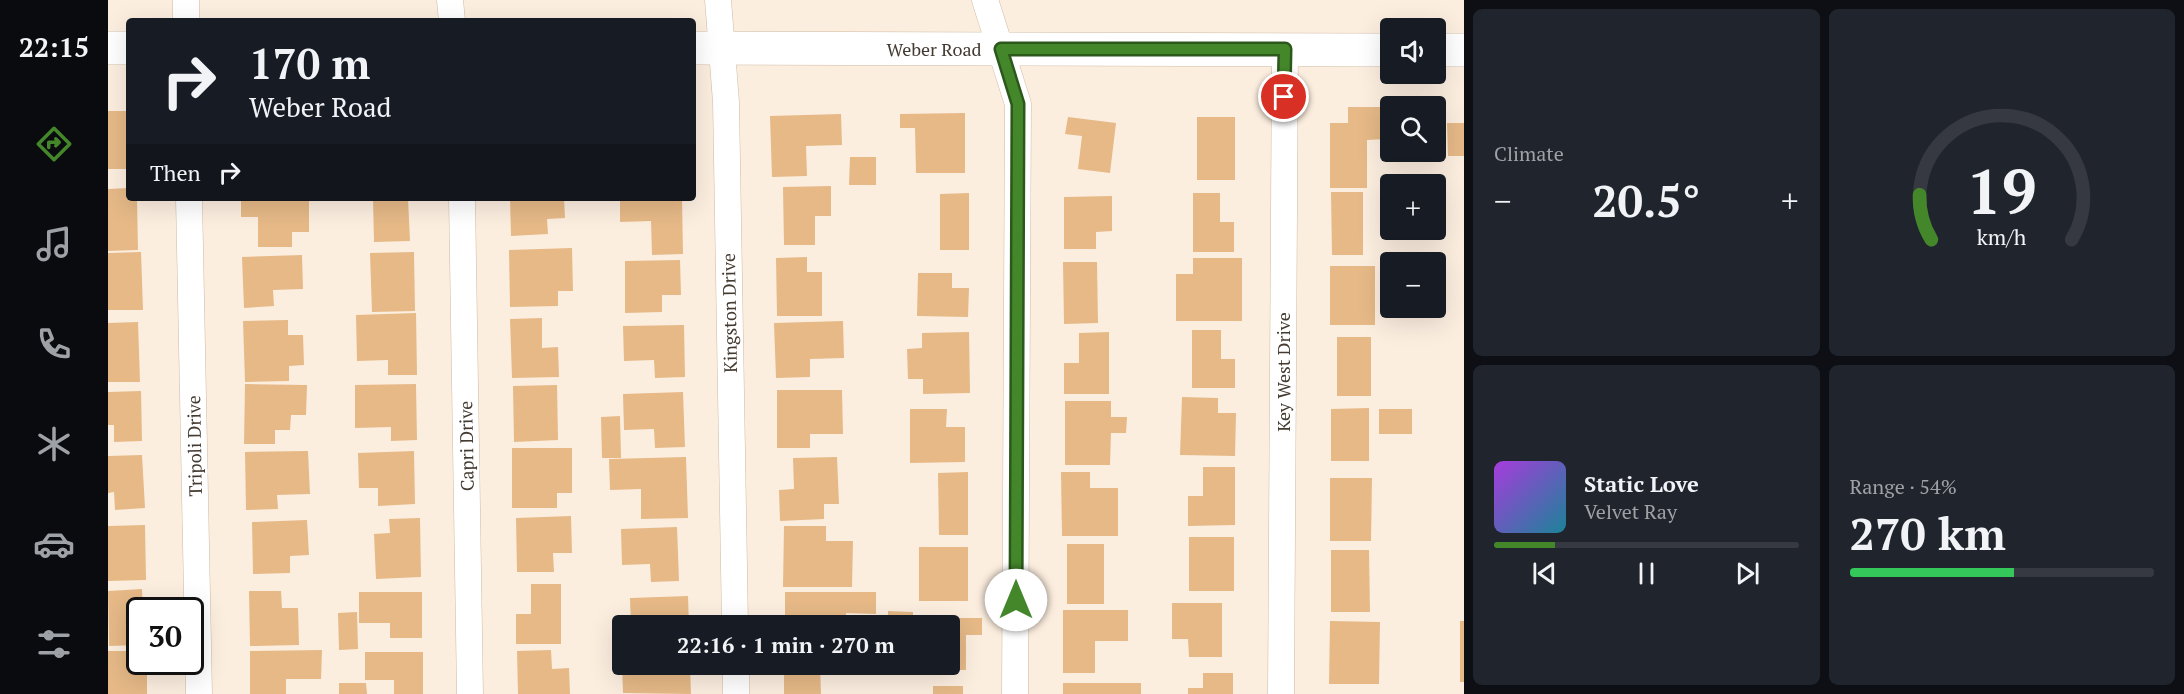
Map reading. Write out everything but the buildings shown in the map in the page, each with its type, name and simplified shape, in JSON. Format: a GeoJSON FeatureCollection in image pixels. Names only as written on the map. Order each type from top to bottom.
{"type":"FeatureCollection","features":[{"type":"Feature","properties":{"kind":"main road"},"geometry":{"type":"LineString","coordinates":[[108,48],[126,48]]}},
{"type":"Feature","properties":{"kind":"main road","name":"Weber Road"},"geometry":{"type":"LineString","coordinates":[[707,48],[1380,50]]}},
{"type":"Feature","properties":{"kind":"main road"},"geometry":{"type":"LineString","coordinates":[[1446,50],[1464,50]]}},
{"type":"Feature","properties":{"kind":"street"},"geometry":{"type":"LineString","coordinates":[[186,0],[186,18]]}},
{"type":"Feature","properties":{"kind":"street"},"geometry":{"type":"LineString","coordinates":[[450,0],[452,18]]}},
{"type":"Feature","properties":{"kind":"street","name":"Kingston Drive"},"geometry":{"type":"LineString","coordinates":[[718,0],[707,48],[726,102],[735,615]]}},
{"type":"Feature","properties":{"kind":"street"},"geometry":{"type":"LineString","coordinates":[[985,0],[1018,104],[1015,694]]}},
{"type":"Feature","properties":{"kind":"street","name":"Key West Drive"},"geometry":{"type":"LineString","coordinates":[[1281,694],[1285,49]]}},
{"type":"Feature","properties":{"kind":"street","name":"Tripoli Drive"},"geometry":{"type":"LineString","coordinates":[[189,201],[199,694]]}},
{"type":"Feature","properties":{"kind":"street","name":"Capri Drive"},"geometry":{"type":"LineString","coordinates":[[462,201],[470,694]]}},
{"type":"Feature","properties":{"kind":"street"},"geometry":{"type":"LineString","coordinates":[[736,675],[736,694]]}},
{"type":"Feature","properties":{"kind":"route"},"geometry":{"type":"LineString","coordinates":[[1016,600],[1018,104],[1001,49],[1285,49],[1284,97]]}}]}
